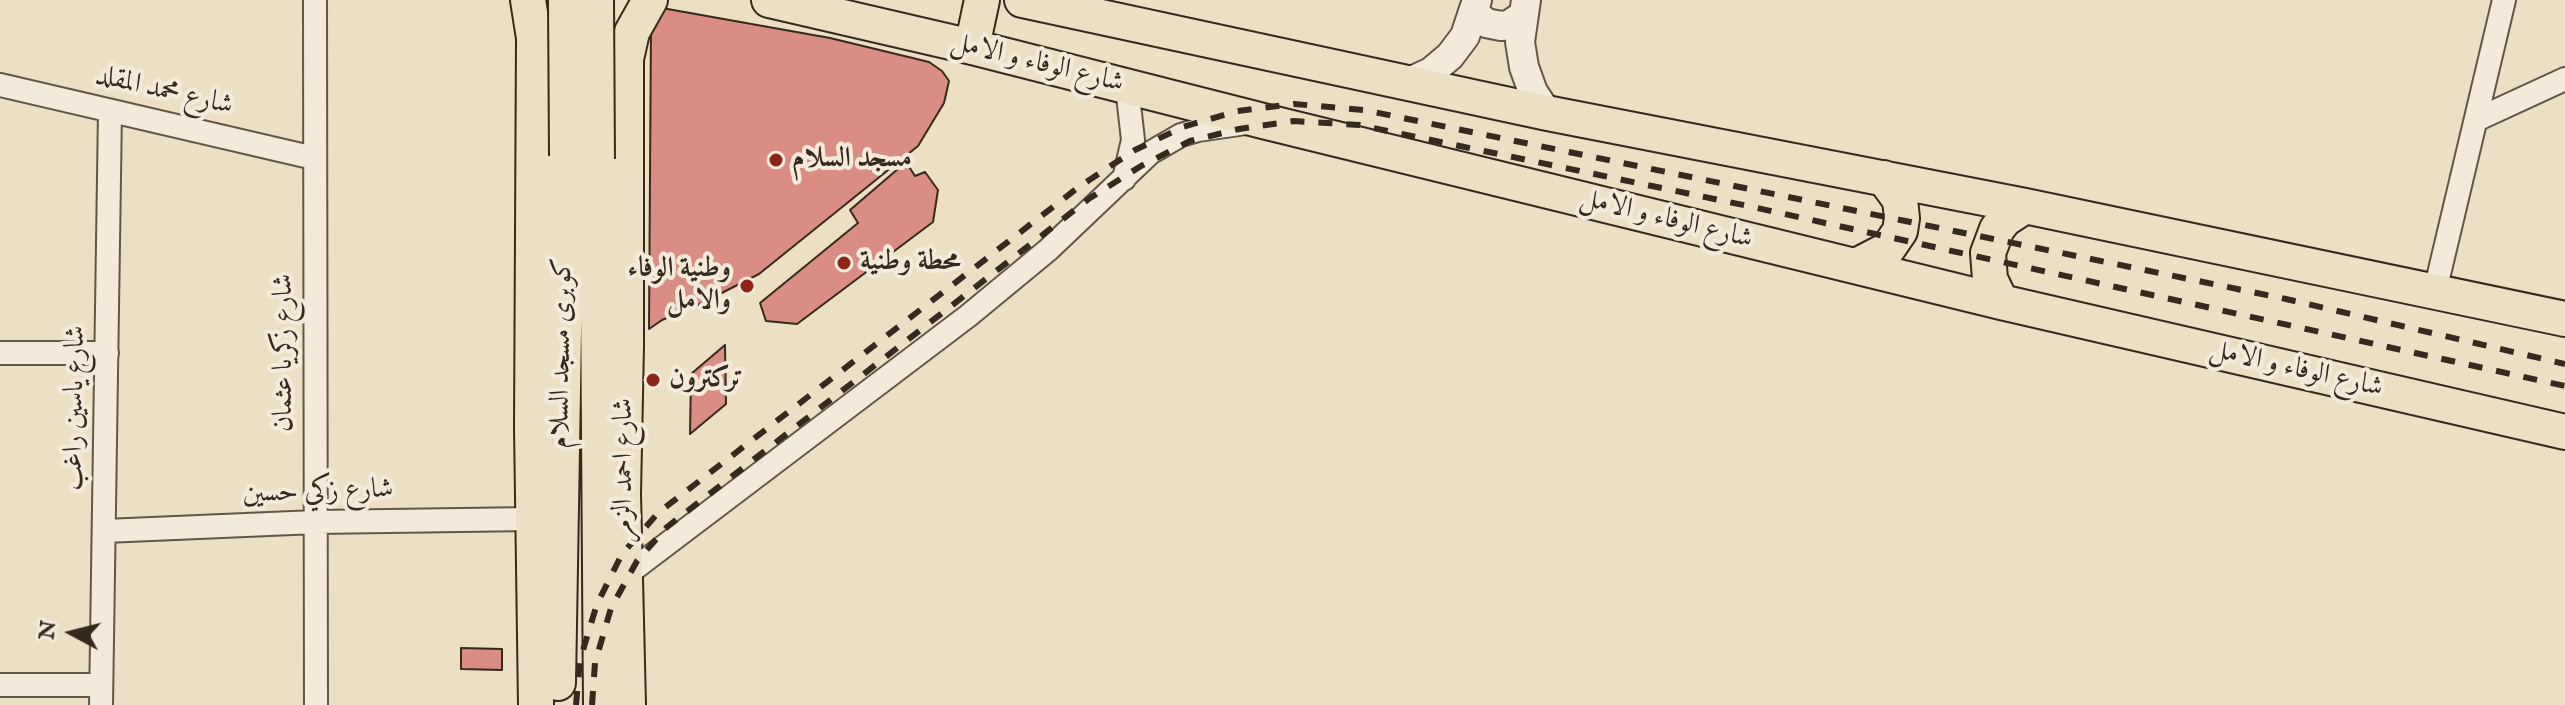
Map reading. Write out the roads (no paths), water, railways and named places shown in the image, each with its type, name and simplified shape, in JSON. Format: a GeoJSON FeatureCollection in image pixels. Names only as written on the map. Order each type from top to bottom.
{"type":"FeatureCollection","features":[{"type":"Feature","properties":{"kind":"main road"},"geometry":{"type":"LineString","coordinates":[[528,0],[534,38],[533,519],[536,705]]}},
{"type":"Feature","properties":{"kind":"main road","name":"كوبرى مسجد السلام"},"geometry":{"type":"LineString","coordinates":[[566,0],[582,157],[601,705]]}},
{"type":"Feature","properties":{"kind":"main road","name":"كوبرى مسجد السلام"},"geometry":{"type":"LineString","coordinates":[[558,705],[582,157],[596,0]]}},
{"type":"Feature","properties":{"kind":"main road","name":"شارع احمد الزمر"},"geometry":{"type":"LineString","coordinates":[[628,705],[623,494],[626,59],[632,32],[650,0]]}},
{"type":"Feature","properties":{"kind":"main road","name":"شارع الوفاء و الامل"},"geometry":{"type":"LineString","coordinates":[[769,0],[972,47],[2001,302],[2565,432]]}},
{"type":"Feature","properties":{"kind":"main road"},"geometry":{"type":"LineString","coordinates":[[972,47],[982,0]]}},
{"type":"Feature","properties":{"kind":"main road","name":"شارع الوفاء و الامل"},"geometry":{"type":"LineString","coordinates":[[1022,0],[1547,113],[2025,206],[2565,319]]}},
{"type":"Feature","properties":{"kind":"main road"},"geometry":{"type":"LineString","coordinates":[[534,38],[563,21],[586,21],[607,31],[626,59]]}},
{"type":"Feature","properties":{"kind":"main road"},"geometry":{"type":"LineString","coordinates":[[1856,266],[1887,250],[1900,231],[1900,200],[1884,178]]}},
{"type":"Feature","properties":{"kind":"main road"},"geometry":{"type":"LineString","coordinates":[[2001,302],[1990,279],[1988,253],[1997,229],[2005,219],[2025,206]]}},
{"type":"Feature","properties":{"kind":"street","name":"شارع زكريا عثمان"},"geometry":{"type":"LineString","coordinates":[[315,0],[316,705]]}},
{"type":"Feature","properties":{"kind":"street"},"geometry":{"type":"LineString","coordinates":[[2435,291],[2504,0]]}},
{"type":"Feature","properties":{"kind":"street"},"geometry":{"type":"LineString","coordinates":[[1407,83],[1431,72],[1450,56],[1465,36],[1476,6]]}},
{"type":"Feature","properties":{"kind":"street"},"geometry":{"type":"LineString","coordinates":[[1476,6],[1486,23],[1493,26],[1509,25],[1524,8]]}},
{"type":"Feature","properties":{"kind":"street"},"geometry":{"type":"LineString","coordinates":[[1524,8],[1520,42],[1524,67],[1533,92],[1547,113]]}},
{"type":"Feature","properties":{"kind":"street"},"geometry":{"type":"LineString","coordinates":[[2476,120],[2565,79]]}},
{"type":"Feature","properties":{"kind":"street","name":"شارع محمد المقلد"},"geometry":{"type":"LineString","coordinates":[[0,85],[314,158]]}},
{"type":"Feature","properties":{"kind":"street"},"geometry":{"type":"LineString","coordinates":[[1124,180],[1133,140],[1127,87]]}},
{"type":"Feature","properties":{"kind":"street","name":"شارع ياسين راغب"},"geometry":{"type":"LineString","coordinates":[[101,695],[110,111]]}},
{"type":"Feature","properties":{"kind":"street"},"geometry":{"type":"LineString","coordinates":[[626,575],[968,316],[1048,250],[1150,153],[1181,135],[1198,130],[1263,121]]}},
{"type":"Feature","properties":{"kind":"street"},"geometry":{"type":"LineString","coordinates":[[0,353],[107,353]]}},
{"type":"Feature","properties":{"kind":"street","name":"شارع زكي حسين"},"geometry":{"type":"LineString","coordinates":[[105,531],[316,522],[533,519]]}},
{"type":"Feature","properties":{"kind":"street"},"geometry":{"type":"LineString","coordinates":[[0,685],[101,695]]}},
{"type":"Feature","properties":{"kind":"railway"},"geometry":{"type":"LineString","coordinates":[[576,705],[580,660],[597,604],[622,554],[658,513],[1080,186],[1135,150],[1183,127],[1237,111],[1294,104],[1364,110],[2286,299],[2565,364]]}},
{"type":"Feature","properties":{"kind":"railway"},"geometry":{"type":"LineString","coordinates":[[592,705],[595,663],[611,608],[637,561],[667,527],[1090,198],[1141,166],[1190,141],[1239,129],[1294,121],[1359,125],[1748,206],[2565,386]]}},
{"type":"Feature","properties":{"kind":"place","name":"مسجد السلام"},"geometry":{"type":"Point","coordinates":[776,160]}},
{"type":"Feature","properties":{"kind":"place","name":"محطة وطنية"},"geometry":{"type":"Point","coordinates":[844,263]}},
{"type":"Feature","properties":{"kind":"place","name":"وطنية الوفاء والامل"},"geometry":{"type":"Point","coordinates":[747,286]}},
{"type":"Feature","properties":{"kind":"place","name":"تركترون"},"geometry":{"type":"Point","coordinates":[653,380]}}]}
